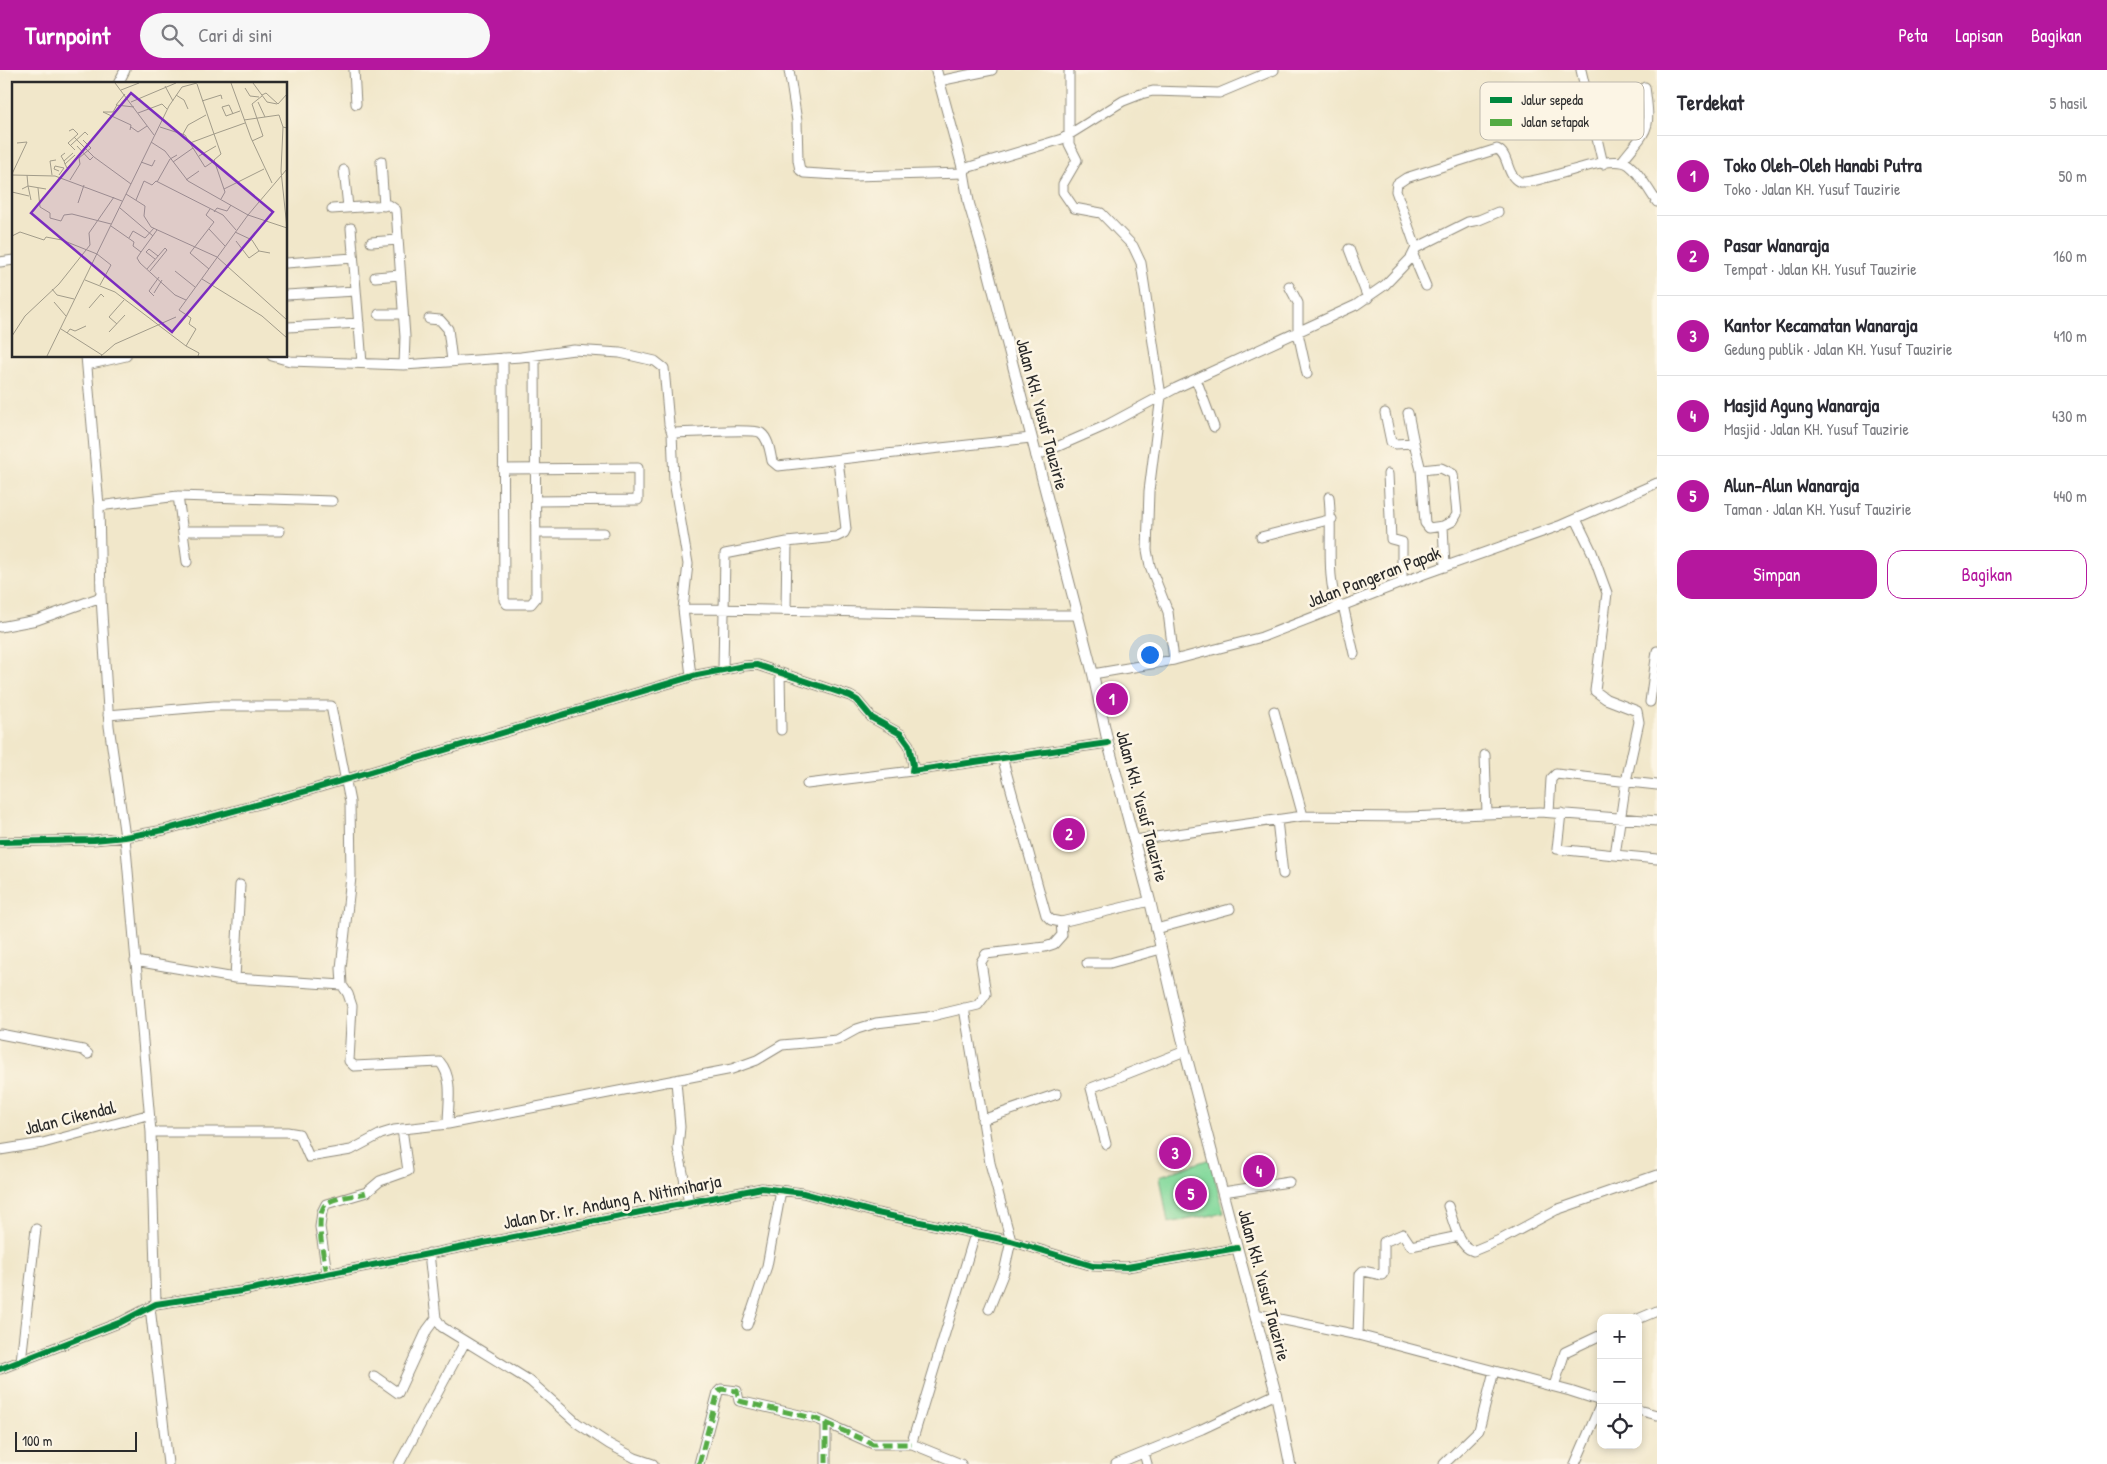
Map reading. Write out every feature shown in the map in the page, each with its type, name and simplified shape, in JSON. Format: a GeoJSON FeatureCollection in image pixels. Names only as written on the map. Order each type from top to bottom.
{"type":"FeatureCollection","features":[{"type":"Feature","properties":{"kind":"main road","name":"Jalan KH. Yusuf Tauzirie"},"geometry":{"type":"LineString","coordinates":[[936,70],[963,171],[969,204],[984,254],[1078,615],[1108,743],[1150,901],[1186,1051],[1276,1394],[1290,1464]]}},
{"type":"Feature","properties":{"kind":"street"},"geometry":{"type":"LineString","coordinates":[[119,82],[125,70]]}},
{"type":"Feature","properties":{"kind":"street"},"geometry":{"type":"LineString","coordinates":[[354,70],[356,104]]}},
{"type":"Feature","properties":{"kind":"street"},"geometry":{"type":"LineString","coordinates":[[789,70],[797,121],[800,170],[804,173],[854,176],[963,171],[1068,136],[1123,101],[1141,94],[1153,91],[1219,94],[1274,70]]}},
{"type":"Feature","properties":{"kind":"street"},"geometry":{"type":"LineString","coordinates":[[939,81],[992,70]]}},
{"type":"Feature","properties":{"kind":"street"},"geometry":{"type":"LineString","coordinates":[[1069,70],[1068,136],[1070,147],[1077,160],[1063,184],[1065,197],[1076,209],[1101,213],[1133,246],[1139,258],[1150,315],[1161,396],[1149,490],[1147,550],[1150,566],[1168,612],[1174,660]]}},
{"type":"Feature","properties":{"kind":"street"},"geometry":{"type":"LineString","coordinates":[[1644,136],[1648,127],[1645,87]]}},
{"type":"Feature","properties":{"kind":"street"},"geometry":{"type":"LineString","coordinates":[[1597,140],[1603,164]]}},
{"type":"Feature","properties":{"kind":"street"},"geometry":{"type":"LineString","coordinates":[[1426,286],[1396,191],[1401,181],[1494,149],[1502,151],[1512,176],[1520,182],[1622,161],[1640,140]]}},
{"type":"Feature","properties":{"kind":"street"},"geometry":{"type":"LineString","coordinates":[[1622,161],[1635,170],[1657,202]]}},
{"type":"Feature","properties":{"kind":"street"},"geometry":{"type":"LineString","coordinates":[[381,162],[384,206]]}},
{"type":"Feature","properties":{"kind":"street"},"geometry":{"type":"LineString","coordinates":[[344,170],[348,207]]}},
{"type":"Feature","properties":{"kind":"street"},"geometry":{"type":"LineString","coordinates":[[332,209],[389,205],[396,210],[403,314],[404,365]]}},
{"type":"Feature","properties":{"kind":"street"},"geometry":{"type":"LineString","coordinates":[[1036,456],[1107,425],[1161,396],[1298,333],[1368,298],[1414,252],[1468,222],[1498,212]]}},
{"type":"Feature","properties":{"kind":"street"},"geometry":{"type":"LineString","coordinates":[[351,228],[362,363]]}},
{"type":"Feature","properties":{"kind":"street"},"geometry":{"type":"LineString","coordinates":[[371,242],[398,240]]}},
{"type":"Feature","properties":{"kind":"street"},"geometry":{"type":"LineString","coordinates":[[1349,248],[1368,298]]}},
{"type":"Feature","properties":{"kind":"street"},"geometry":{"type":"LineString","coordinates":[[288,263],[354,258]]}},
{"type":"Feature","properties":{"kind":"street"},"geometry":{"type":"LineString","coordinates":[[375,277],[400,275]]}},
{"type":"Feature","properties":{"kind":"street"},"geometry":{"type":"LineString","coordinates":[[1290,286],[1298,303],[1298,333],[1307,374]]}},
{"type":"Feature","properties":{"kind":"street"},"geometry":{"type":"LineString","coordinates":[[288,295],[356,291]]}},
{"type":"Feature","properties":{"kind":"street"},"geometry":{"type":"LineString","coordinates":[[379,314],[403,314]]}},
{"type":"Feature","properties":{"kind":"street"},"geometry":{"type":"LineString","coordinates":[[429,319],[440,320],[448,329],[452,361]]}},
{"type":"Feature","properties":{"kind":"street"},"geometry":{"type":"LineString","coordinates":[[288,327],[359,323]]}},
{"type":"Feature","properties":{"kind":"street"},"geometry":{"type":"LineString","coordinates":[[279,358],[290,361],[404,365],[587,351],[620,353],[659,362],[665,371],[668,418],[672,433],[674,481],[688,564],[683,608],[692,676]]}},
{"type":"Feature","properties":{"kind":"street"},"geometry":{"type":"LineString","coordinates":[[503,358],[504,600],[507,604],[531,604],[534,602],[536,533],[535,355]]}},
{"type":"Feature","properties":{"kind":"street"},"geometry":{"type":"LineString","coordinates":[[110,358],[86,361],[99,506],[101,597],[108,715],[125,837],[147,1115],[150,1132],[153,1306],[168,1464]]}},
{"type":"Feature","properties":{"kind":"street"},"geometry":{"type":"LineString","coordinates":[[1196,379],[1214,427]]}},
{"type":"Feature","properties":{"kind":"street"},"geometry":{"type":"LineString","coordinates":[[1385,413],[1391,442],[1396,444],[1414,443]]}},
{"type":"Feature","properties":{"kind":"street"},"geometry":{"type":"LineString","coordinates":[[1408,413],[1421,470],[1426,525],[1429,528],[1443,526],[1453,521],[1457,514],[1453,474],[1441,468],[1421,470]]}},
{"type":"Feature","properties":{"kind":"street"},"geometry":{"type":"LineString","coordinates":[[672,433],[713,433],[754,429],[762,433],[767,439],[772,461],[776,465],[838,460],[1031,438]]}},
{"type":"Feature","properties":{"kind":"street"},"geometry":{"type":"LineString","coordinates":[[723,670],[722,609],[726,553],[787,542],[836,536],[844,533],[846,529],[838,460]]}},
{"type":"Feature","properties":{"kind":"street"},"geometry":{"type":"LineString","coordinates":[[503,469],[638,468],[638,500],[536,501]]}},
{"type":"Feature","properties":{"kind":"street"},"geometry":{"type":"LineString","coordinates":[[1388,474],[1391,539],[1402,542],[1402,583]]}},
{"type":"Feature","properties":{"kind":"street","name":"Jalan Pangeran Papak"},"geometry":{"type":"LineString","coordinates":[[1093,674],[1174,660],[1262,637],[1340,606],[1576,519],[1657,483]]}},
{"type":"Feature","properties":{"kind":"street"},"geometry":{"type":"LineString","coordinates":[[99,506],[178,496],[332,501]]}},
{"type":"Feature","properties":{"kind":"street"},"geometry":{"type":"LineString","coordinates":[[178,496],[187,562]]}},
{"type":"Feature","properties":{"kind":"street"},"geometry":{"type":"LineString","coordinates":[[1329,497],[1332,519],[1331,584],[1340,606],[1354,654]]}},
{"type":"Feature","properties":{"kind":"street"},"geometry":{"type":"LineString","coordinates":[[1261,537],[1332,519]]}},
{"type":"Feature","properties":{"kind":"street"},"geometry":{"type":"LineString","coordinates":[[1576,519],[1592,552],[1607,593],[1595,691],[1606,700],[1637,711],[1639,722],[1626,781],[1615,855]]}},
{"type":"Feature","properties":{"kind":"street"},"geometry":{"type":"LineString","coordinates":[[1443,526],[1445,567]]}},
{"type":"Feature","properties":{"kind":"street"},"geometry":{"type":"LineString","coordinates":[[183,531],[280,531]]}},
{"type":"Feature","properties":{"kind":"street"},"geometry":{"type":"LineString","coordinates":[[536,533],[604,533]]}},
{"type":"Feature","properties":{"kind":"street"},"geometry":{"type":"LineString","coordinates":[[786,610],[787,542]]}},
{"type":"Feature","properties":{"kind":"street"},"geometry":{"type":"LineString","coordinates":[[0,627],[64,612],[101,597]]}},
{"type":"Feature","properties":{"kind":"street"},"geometry":{"type":"LineString","coordinates":[[683,608],[916,612],[972,616],[1078,615]]}},
{"type":"Feature","properties":{"kind":"street"},"geometry":{"type":"LineString","coordinates":[[1650,702],[1657,651]]}},
{"type":"Feature","properties":{"kind":"street"},"geometry":{"type":"LineString","coordinates":[[0,842],[125,837],[164,830],[692,676],[757,665],[857,700],[872,718],[901,734],[909,745],[913,759],[912,771]]}},
{"type":"Feature","properties":{"kind":"street"},"geometry":{"type":"LineString","coordinates":[[780,673],[781,730]]}},
{"type":"Feature","properties":{"kind":"street"},"geometry":{"type":"LineString","coordinates":[[108,715],[208,706],[328,704],[332,708],[344,779],[350,802],[352,840],[342,985],[348,994],[352,1006],[351,1064],[354,1066],[440,1062],[446,1071],[449,1087],[448,1124]]}},
{"type":"Feature","properties":{"kind":"street"},"geometry":{"type":"LineString","coordinates":[[1274,711],[1303,816]]}},
{"type":"Feature","properties":{"kind":"street"},"geometry":{"type":"LineString","coordinates":[[807,784],[1108,743]]}},
{"type":"Feature","properties":{"kind":"street"},"geometry":{"type":"LineString","coordinates":[[1484,756],[1486,814]]}},
{"type":"Feature","properties":{"kind":"street"},"geometry":{"type":"LineString","coordinates":[[1002,757],[1046,915],[1051,920],[1061,922],[1150,901]]}},
{"type":"Feature","properties":{"kind":"street"},"geometry":{"type":"LineString","coordinates":[[1548,812],[1551,779],[1556,774],[1657,785]]}},
{"type":"Feature","properties":{"kind":"street"},"geometry":{"type":"LineString","coordinates":[[1134,840],[1303,816],[1407,817],[1548,812],[1657,821]]}},
{"type":"Feature","properties":{"kind":"street"},"geometry":{"type":"LineString","coordinates":[[1561,813],[1557,850],[1657,859]]}},
{"type":"Feature","properties":{"kind":"street"},"geometry":{"type":"LineString","coordinates":[[1277,820],[1283,874]]}},
{"type":"Feature","properties":{"kind":"street"},"geometry":{"type":"LineString","coordinates":[[235,978],[240,886]]}},
{"type":"Feature","properties":{"kind":"street"},"geometry":{"type":"LineString","coordinates":[[1156,929],[1230,909]]}},
{"type":"Feature","properties":{"kind":"street"},"geometry":{"type":"LineString","coordinates":[[150,1132],[287,1132],[299,1134],[305,1152],[310,1157],[351,1150],[381,1134],[402,1129],[448,1124],[746,1065],[782,1044],[837,1040],[876,1023],[928,1017],[978,1005],[985,999],[986,994],[981,962],[983,957],[990,953],[1045,947],[1054,944],[1062,935],[1061,922]]}},
{"type":"Feature","properties":{"kind":"street"},"geometry":{"type":"LineString","coordinates":[[1088,962],[1110,963],[1161,948]]}},
{"type":"Feature","properties":{"kind":"street"},"geometry":{"type":"LineString","coordinates":[[135,961],[235,978],[342,985]]}},
{"type":"Feature","properties":{"kind":"street"},"geometry":{"type":"LineString","coordinates":[[964,1008],[990,1163],[1011,1241],[1004,1272],[989,1309]]}},
{"type":"Feature","properties":{"kind":"street"},"geometry":{"type":"LineString","coordinates":[[0,1034],[83,1050],[88,1054]]}},
{"type":"Feature","properties":{"kind":"street"},"geometry":{"type":"LineString","coordinates":[[1106,1144],[1091,1088],[1186,1051]]}},
{"type":"Feature","properties":{"kind":"street"},"geometry":{"type":"LineString","coordinates":[[676,1080],[680,1127],[678,1148],[689,1203]]}},
{"type":"Feature","properties":{"kind":"street"},"geometry":{"type":"LineString","coordinates":[[982,1120],[1057,1094]]}},
{"type":"Feature","properties":{"kind":"street","name":"Jalan Cikendal"},"geometry":{"type":"LineString","coordinates":[[0,1150],[44,1143],[147,1115]]}},
{"type":"Feature","properties":{"kind":"street"},"geometry":{"type":"LineString","coordinates":[[326,1273],[320,1227],[323,1208],[329,1202],[366,1193],[380,1181],[408,1172],[402,1129]]}},
{"type":"Feature","properties":{"kind":"street"},"geometry":{"type":"LineString","coordinates":[[1448,1206],[1459,1236],[1467,1250],[1473,1251],[1481,1249],[1556,1210],[1657,1175]]}},
{"type":"Feature","properties":{"kind":"street"},"geometry":{"type":"LineString","coordinates":[[1223,1192],[1289,1182]]}},
{"type":"Feature","properties":{"kind":"street","name":"Jalan Dr. Ir. Andung A. Nitimiharja"},"geometry":{"type":"LineString","coordinates":[[0,1369],[121,1322],[153,1306],[241,1291],[762,1188],[802,1194],[1011,1241],[1093,1266],[1110,1268],[1146,1265],[1237,1248]]}},
{"type":"Feature","properties":{"kind":"street"},"geometry":{"type":"LineString","coordinates":[[747,1324],[767,1266],[781,1190]]}},
{"type":"Feature","properties":{"kind":"street"},"geometry":{"type":"LineString","coordinates":[[21,1361],[36,1229]]}},
{"type":"Feature","properties":{"kind":"street"},"geometry":{"type":"LineString","coordinates":[[912,1444],[912,1437],[975,1234]]}},
{"type":"Feature","properties":{"kind":"street"},"geometry":{"type":"LineString","coordinates":[[1358,1335],[1360,1274],[1363,1271],[1382,1275],[1384,1272],[1384,1242],[1403,1234],[1411,1246],[1459,1236]]}},
{"type":"Feature","properties":{"kind":"street"},"geometry":{"type":"LineString","coordinates":[[429,1253],[436,1318],[442,1327],[530,1380],[577,1423],[609,1444],[635,1458],[653,1464]]}},
{"type":"Feature","properties":{"kind":"street"},"geometry":{"type":"LineString","coordinates":[[1642,1317],[1657,1311]]}},
{"type":"Feature","properties":{"kind":"street"},"geometry":{"type":"LineString","coordinates":[[1255,1314],[1358,1335],[1554,1386],[1597,1401]]}},
{"type":"Feature","properties":{"kind":"street"},"geometry":{"type":"LineString","coordinates":[[374,1376],[398,1393],[427,1330],[436,1318]]}},
{"type":"Feature","properties":{"kind":"street"},"geometry":{"type":"LineString","coordinates":[[1554,1386],[1565,1352],[1597,1337]]}},
{"type":"Feature","properties":{"kind":"street"},"geometry":{"type":"LineString","coordinates":[[398,1464],[466,1342]]}},
{"type":"Feature","properties":{"kind":"street"},"geometry":{"type":"LineString","coordinates":[[1444,1464],[1479,1430],[1494,1371]]}},
{"type":"Feature","properties":{"kind":"street"},"geometry":{"type":"LineString","coordinates":[[699,1464],[718,1392],[721,1389],[737,1391],[739,1401],[826,1423],[876,1445],[912,1444],[959,1464]]}},
{"type":"Feature","properties":{"kind":"street"},"geometry":{"type":"LineString","coordinates":[[1116,1464],[1202,1429],[1276,1394]]}},
{"type":"Feature","properties":{"kind":"street"},"geometry":{"type":"LineString","coordinates":[[1575,1464],[1600,1404]]}},
{"type":"Feature","properties":{"kind":"street"},"geometry":{"type":"LineString","coordinates":[[1642,1411],[1657,1415]]}},
{"type":"Feature","properties":{"kind":"street"},"geometry":{"type":"LineString","coordinates":[[826,1423],[826,1464]]}},
{"type":"Feature","properties":{"kind":"street"},"geometry":{"type":"LineString","coordinates":[[1144,1453],[1147,1464]]}},
{"type":"Feature","properties":{"kind":"green space"},"geometry":{"type":"Polygon","coordinates":[[[1210,1159],[1224,1213],[1168,1223],[1160,1176],[1210,1159]]]}},
{"type":"Feature","properties":{"kind":"marked path"},"geometry":{"type":"LineString","coordinates":[[327,1273],[320,1226],[323,1208],[327,1203],[335,1199],[366,1193]]}},
{"type":"Feature","properties":{"kind":"marked path"},"geometry":{"type":"LineString","coordinates":[[699,1464],[718,1392],[721,1389],[737,1391],[739,1401],[817,1419],[873,1444],[912,1444]]}},
{"type":"Feature","properties":{"kind":"marked path"},"geometry":{"type":"LineString","coordinates":[[826,1423],[826,1464]]}},
{"type":"Feature","properties":{"kind":"cycle path"},"geometry":{"type":"LineString","coordinates":[[0,842],[94,840],[164,830],[310,790],[697,675],[744,666],[757,665],[857,700],[872,718],[901,734],[909,745],[913,765],[912,771],[1108,743]]}},
{"type":"Feature","properties":{"kind":"cycle path"},"geometry":{"type":"LineString","coordinates":[[0,1369],[121,1322],[156,1304],[241,1291],[762,1188],[803,1193],[877,1213],[1011,1241],[1093,1266],[1127,1267],[1237,1248]]}},
{"type":"Feature","properties":{"kind":"place","name":"Toko Oleh-Oleh Hanabi Putra"},"geometry":{"type":"Point","coordinates":[1112,699]}},
{"type":"Feature","properties":{"kind":"place","name":"Pasar Wanaraja"},"geometry":{"type":"Point","coordinates":[1069,834]}},
{"type":"Feature","properties":{"kind":"place","name":"Kantor Kecamatan Wanaraja"},"geometry":{"type":"Point","coordinates":[1175,1153]}},
{"type":"Feature","properties":{"kind":"place","name":"Masjid Agung Wanaraja"},"geometry":{"type":"Point","coordinates":[1259,1171]}},
{"type":"Feature","properties":{"kind":"place","name":"Alun-Alun Wanaraja"},"geometry":{"type":"Point","coordinates":[1191,1194]}}]}
